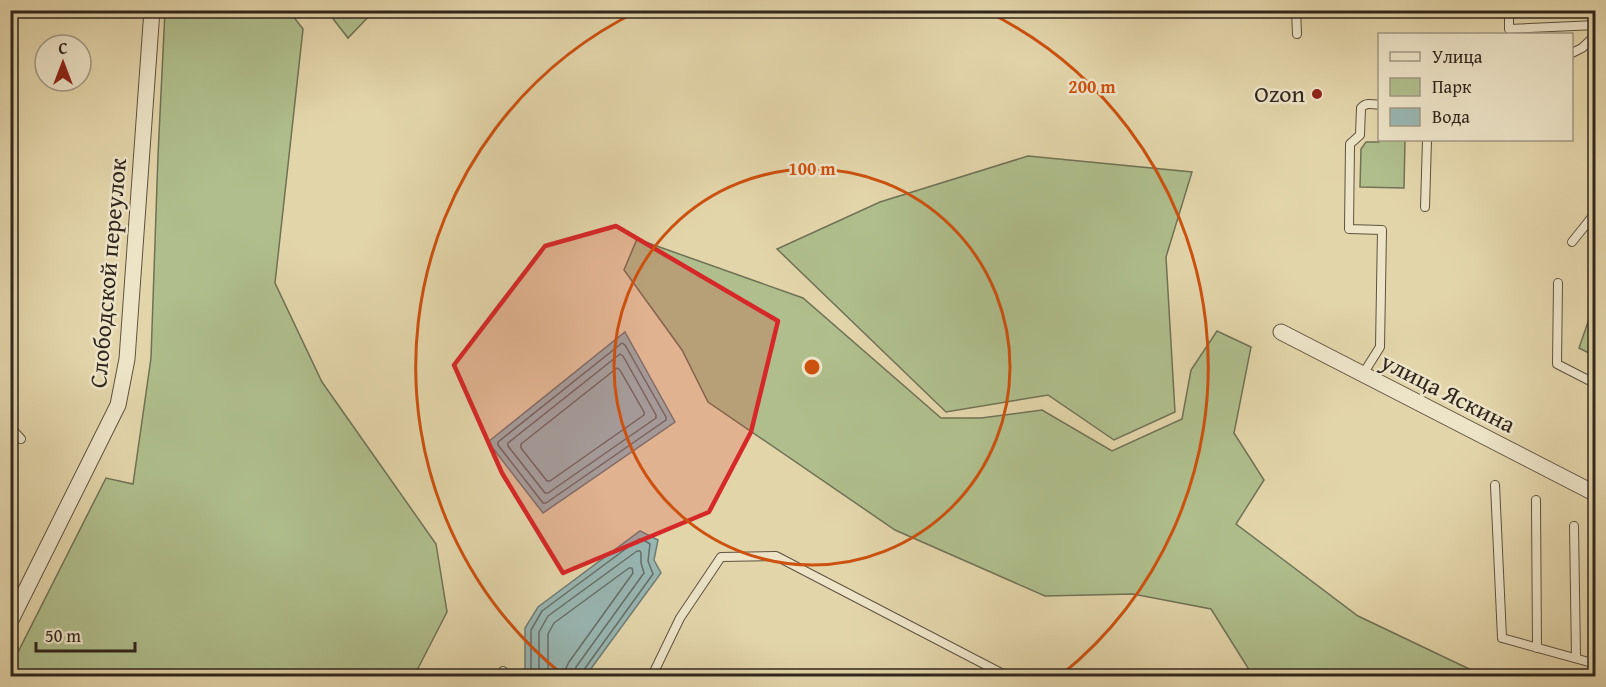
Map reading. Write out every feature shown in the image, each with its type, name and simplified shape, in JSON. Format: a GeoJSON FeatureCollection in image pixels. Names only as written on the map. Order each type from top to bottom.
{"type":"FeatureCollection","features":[{"type":"Feature","properties":{"kind":"street","name":"Слободской переулок"},"geometry":{"type":"LineString","coordinates":[[10,622],[118,405],[127,359],[152,10]]}},
{"type":"Feature","properties":{"kind":"street","name":"улица Яскина"},"geometry":{"type":"LineString","coordinates":[[1281,332],[1596,494]]}},
{"type":"Feature","properties":{"kind":"lane"},"geometry":{"type":"LineString","coordinates":[[1296,10],[1297,34]]}},
{"type":"Feature","properties":{"kind":"lane"},"geometry":{"type":"LineString","coordinates":[[1509,10],[1509,29],[1596,24]]}},
{"type":"Feature","properties":{"kind":"lane"},"geometry":{"type":"LineString","coordinates":[[1573,52],[1582,48],[1596,35]]}},
{"type":"Feature","properties":{"kind":"lane"},"geometry":{"type":"LineString","coordinates":[[1363,374],[1380,347],[1382,230],[1349,229],[1350,144],[1360,135],[1361,108],[1364,104],[1378,105]]}},
{"type":"Feature","properties":{"kind":"lane"},"geometry":{"type":"LineString","coordinates":[[1425,207],[1427,141]]}},
{"type":"Feature","properties":{"kind":"lane"},"geometry":{"type":"LineString","coordinates":[[1572,242],[1596,212]]}},
{"type":"Feature","properties":{"kind":"lane"},"geometry":{"type":"LineString","coordinates":[[1558,283],[1557,364],[1596,384]]}},
{"type":"Feature","properties":{"kind":"lane"},"geometry":{"type":"LineString","coordinates":[[10,427],[21,439]]}},
{"type":"Feature","properties":{"kind":"lane"},"geometry":{"type":"LineString","coordinates":[[1495,485],[1502,638],[1596,664]]}},
{"type":"Feature","properties":{"kind":"lane"},"geometry":{"type":"LineString","coordinates":[[1536,500],[1537,648]]}},
{"type":"Feature","properties":{"kind":"lane"},"geometry":{"type":"LineString","coordinates":[[1574,526],[1576,658]]}},
{"type":"Feature","properties":{"kind":"lane"},"geometry":{"type":"LineString","coordinates":[[652,676],[680,618],[721,557],[776,556],[1007,676]]}},
{"type":"Feature","properties":{"kind":"highlighted area"},"geometry":{"type":"Polygon","coordinates":[[[616,226],[778,321],[751,432],[709,512],[563,573],[502,473],[454,365],[545,246],[616,226]]]}},
{"type":"Feature","properties":{"kind":"green space"},"geometry":{"type":"Polygon","coordinates":[[[165,11],[289,11],[303,29],[275,283],[322,382],[436,544],[447,612],[414,676],[11,676],[11,666],[106,478],[133,484],[151,358],[165,11]]]}},
{"type":"Feature","properties":{"kind":"green space"},"geometry":{"type":"Polygon","coordinates":[[[327,11],[374,11],[348,38],[327,11]]]}},
{"type":"Feature","properties":{"kind":"green space"},"geometry":{"type":"Polygon","coordinates":[[[1405,141],[1404,188],[1360,187],[1361,149],[1366,142],[1405,141]]]}},
{"type":"Feature","properties":{"kind":"green space"},"geometry":{"type":"Polygon","coordinates":[[[1028,156],[1192,172],[1166,257],[1175,412],[1114,440],[1048,395],[946,412],[777,249],[880,202],[1028,156]]]}},
{"type":"Feature","properties":{"kind":"green space"},"geometry":{"type":"Polygon","coordinates":[[[637,239],[803,298],[941,418],[981,418],[1042,410],[1112,451],[1182,419],[1191,370],[1217,331],[1251,347],[1234,433],[1264,480],[1236,524],[1358,616],[1484,676],[1253,676],[1211,609],[1133,594],[1045,596],[895,530],[708,402],[682,350],[624,270],[637,239]]]}},
{"type":"Feature","properties":{"kind":"green space"},"geometry":{"type":"Polygon","coordinates":[[[1589,319],[1595,324],[1595,356],[1579,348],[1589,319]]]}},
{"type":"Feature","properties":{"kind":"water"},"geometry":{"type":"Polygon","coordinates":[[[625,332],[675,422],[543,513],[488,442],[625,332]]]}},
{"type":"Feature","properties":{"kind":"water"},"geometry":{"type":"Polygon","coordinates":[[[640,531],[658,540],[654,560],[661,573],[587,674],[581,676],[525,676],[525,628],[538,607],[640,531]]]}},
{"type":"Feature","properties":{"kind":"place","name":"Ozon"},"geometry":{"type":"Point","coordinates":[1317,94]}}]}
